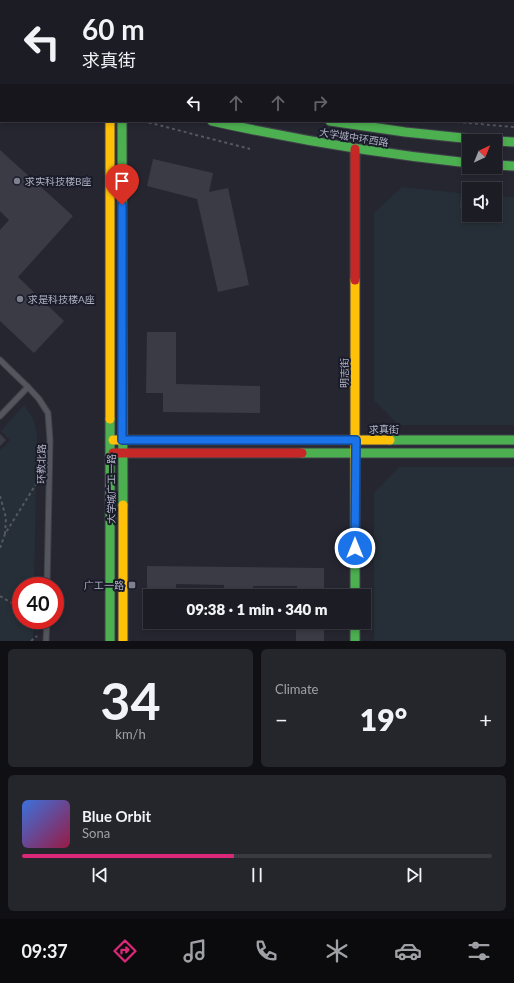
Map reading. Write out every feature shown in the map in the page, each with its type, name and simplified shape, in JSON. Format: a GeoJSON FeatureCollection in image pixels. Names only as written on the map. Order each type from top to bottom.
{"type":"FeatureCollection","features":[{"type":"Feature","properties":{"kind":"main road","name":"大学城广工一路"},"geometry":{"type":"LineString","coordinates":[[110,122],[110,641]]}},
{"type":"Feature","properties":{"kind":"main road","name":"大学城广工一路"},"geometry":{"type":"LineString","coordinates":[[122,122],[123,641]]}},
{"type":"Feature","properties":{"kind":"main road","name":"大学城中环西路"},"geometry":{"type":"LineString","coordinates":[[216,122],[278,136],[355,149],[462,162]]}},
{"type":"Feature","properties":{"kind":"main road","name":"大学城中环西路"},"geometry":{"type":"LineString","coordinates":[[342,122],[462,139]]}},
{"type":"Feature","properties":{"kind":"main road"},"geometry":{"type":"LineString","coordinates":[[502,141],[514,138]]}},
{"type":"Feature","properties":{"kind":"main road"},"geometry":{"type":"LineString","coordinates":[[502,142],[514,142]]}},
{"type":"Feature","properties":{"kind":"main road","name":"明志街"},"geometry":{"type":"LineString","coordinates":[[355,149],[355,589]]}},
{"type":"Feature","properties":{"kind":"main road"},"geometry":{"type":"LineString","coordinates":[[502,165],[514,166]]}},
{"type":"Feature","properties":{"kind":"main road","name":"求真街"},"geometry":{"type":"LineString","coordinates":[[110,440],[514,440]]}},
{"type":"Feature","properties":{"kind":"main road"},"geometry":{"type":"LineString","coordinates":[[110,453],[514,453]]}},
{"type":"Feature","properties":{"kind":"main road"},"geometry":{"type":"LineString","coordinates":[[355,629],[356,641]]}},
{"type":"Feature","properties":{"kind":"lane","name":"环教北路"},"geometry":{"type":"LineString","coordinates":[[0,360],[39,399],[48,413],[50,440],[47,577]]}},
{"type":"Feature","properties":{"kind":"lane"},"geometry":{"type":"LineString","coordinates":[[0,416],[28,387]]}},
{"type":"Feature","properties":{"kind":"lane"},"geometry":{"type":"LineString","coordinates":[[46,629],[46,641]]}},
{"type":"Feature","properties":{"kind":"path"},"geometry":{"type":"LineString","coordinates":[[147,122],[250,149]]}},
{"type":"Feature","properties":{"kind":"path"},"geometry":{"type":"LineString","coordinates":[[457,122],[514,127]]}},
{"type":"Feature","properties":{"kind":"path"},"geometry":{"type":"LineString","coordinates":[[0,548],[5,534],[41,476]]}},
{"type":"Feature","properties":{"kind":"path"},"geometry":{"type":"LineString","coordinates":[[0,496],[6,518],[5,534]]}},
{"type":"Feature","properties":{"kind":"path"},"geometry":{"type":"LineString","coordinates":[[0,596],[12,603]]}},
{"type":"Feature","properties":{"kind":"path"},"geometry":{"type":"LineString","coordinates":[[30,641],[37,636]]}},
{"type":"Feature","properties":{"kind":"shaded area"},"geometry":{"type":"Polygon","coordinates":[[[402,187],[462,193],[462,222],[502,222],[502,196],[514,197],[514,425],[399,425],[374,400],[374,213],[402,187]]]}},
{"type":"Feature","properties":{"kind":"shaded area"},"geometry":{"type":"Polygon","coordinates":[[[24,405],[34,420],[37,436],[34,577],[12,577],[12,629],[33,629],[33,641],[0,641],[0,451],[10,440],[1,431],[24,405]]]}},
{"type":"Feature","properties":{"kind":"shaded area"},"geometry":{"type":"Polygon","coordinates":[[[399,467],[514,467],[514,641],[374,641],[374,493],[399,467]]]}},
{"type":"Feature","properties":{"kind":"building"},"geometry":{"type":"Polygon","coordinates":[[[0,150],[73,216],[18,277],[64,321],[34,353],[0,321],[0,230],[9,220],[0,211],[0,150]]]}},
{"type":"Feature","properties":{"kind":"building"},"geometry":{"type":"Polygon","coordinates":[[[153,159],[213,173],[209,192],[228,188],[249,285],[218,292],[197,199],[147,186],[153,159]]]}},
{"type":"Feature","properties":{"kind":"building"},"geometry":{"type":"Polygon","coordinates":[[[461,197],[462,197],[462,208],[460,208],[461,197]]]}},
{"type":"Feature","properties":{"kind":"building"},"geometry":{"type":"Polygon","coordinates":[[[147,332],[176,332],[176,384],[260,386],[260,413],[163,412],[163,393],[146,393],[147,332]]]}},
{"type":"Feature","properties":{"kind":"building"},"geometry":{"type":"Polygon","coordinates":[[[0,434],[6,440],[0,446],[0,434]]]}},
{"type":"Feature","properties":{"kind":"building"},"geometry":{"type":"Polygon","coordinates":[[[147,566],[324,568],[324,589],[297,589],[297,586],[253,586],[253,589],[224,589],[224,585],[176,584],[176,589],[147,589],[147,566]]]}},
{"type":"Feature","properties":{"kind":"building"},"geometry":{"type":"Polygon","coordinates":[[[296,629],[324,629],[324,641],[296,641],[296,629]]]}},
{"type":"Feature","properties":{"kind":"traffic: fast"},"geometry":{"type":"LineString","coordinates":[[122,122],[123,505]]}},
{"type":"Feature","properties":{"kind":"traffic: fast"},"geometry":{"type":"LineString","coordinates":[[217,122],[340,146],[462,162]]}},
{"type":"Feature","properties":{"kind":"traffic: fast"},"geometry":{"type":"LineString","coordinates":[[337,122],[405,132],[462,138]]}},
{"type":"Feature","properties":{"kind":"traffic: fast"},"geometry":{"type":"LineString","coordinates":[[502,141],[514,142]]}},
{"type":"Feature","properties":{"kind":"traffic: fast"},"geometry":{"type":"LineString","coordinates":[[502,165],[514,166]]}},
{"type":"Feature","properties":{"kind":"traffic: fast"},"geometry":{"type":"LineString","coordinates":[[110,419],[110,641]]}},
{"type":"Feature","properties":{"kind":"traffic: fast"},"geometry":{"type":"LineString","coordinates":[[390,440],[514,440]]}},
{"type":"Feature","properties":{"kind":"traffic: fast"},"geometry":{"type":"LineString","coordinates":[[302,453],[514,453]]}},
{"type":"Feature","properties":{"kind":"traffic: fast"},"geometry":{"type":"LineString","coordinates":[[355,545],[355,589]]}},
{"type":"Feature","properties":{"kind":"traffic: fast"},"geometry":{"type":"LineString","coordinates":[[355,629],[355,641]]}},
{"type":"Feature","properties":{"kind":"traffic: slow"},"geometry":{"type":"LineString","coordinates":[[110,122],[110,419]]}},
{"type":"Feature","properties":{"kind":"traffic: slow"},"geometry":{"type":"LineString","coordinates":[[355,280],[355,545]]}},
{"type":"Feature","properties":{"kind":"traffic: slow"},"geometry":{"type":"LineString","coordinates":[[113,440],[390,440]]}},
{"type":"Feature","properties":{"kind":"traffic: slow"},"geometry":{"type":"LineString","coordinates":[[123,505],[123,641]]}},
{"type":"Feature","properties":{"kind":"traffic: jam"},"geometry":{"type":"LineString","coordinates":[[355,149],[355,280]]}},
{"type":"Feature","properties":{"kind":"traffic: jam"},"geometry":{"type":"LineString","coordinates":[[113,453],[302,453]]}},
{"type":"Feature","properties":{"kind":"place","name":"求实科技楼B座"},"geometry":{"type":"Point","coordinates":[17,181]}},
{"type":"Feature","properties":{"kind":"place","name":"求是科技楼A座"},"geometry":{"type":"Point","coordinates":[20,299]}},
{"type":"Feature","properties":{"kind":"place","name":"广工一路"},"geometry":{"type":"Point","coordinates":[132,585]}},
{"type":"Feature","properties":{"kind":"route"},"geometry":{"type":"LineString","coordinates":[[122,205],[122,440],[356,440],[355,548]]}}]}
